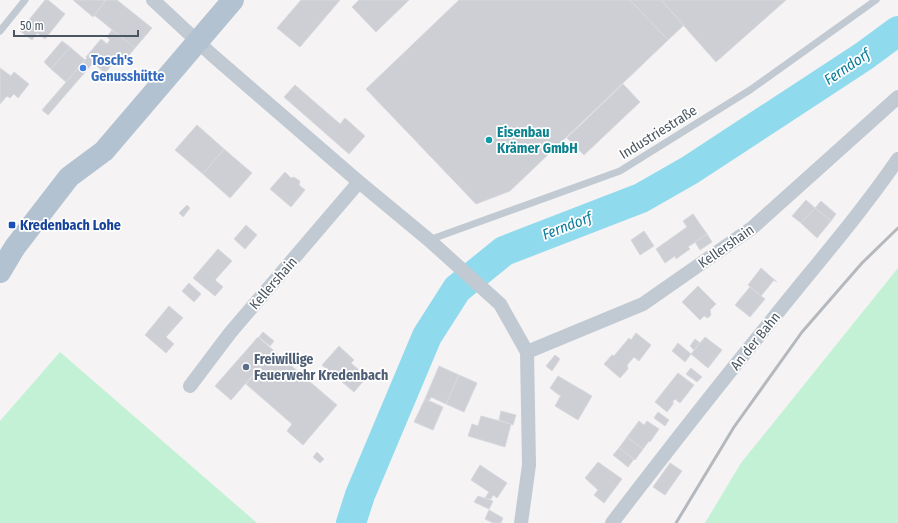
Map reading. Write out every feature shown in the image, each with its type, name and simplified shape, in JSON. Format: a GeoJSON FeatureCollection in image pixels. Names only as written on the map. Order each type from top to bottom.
{"type":"FeatureCollection","features":[{"type":"Feature","properties":{"kind":"main road"},"geometry":{"type":"LineString","coordinates":[[0,272],[15,247],[69,177],[104,151],[233,0]]}},
{"type":"Feature","properties":{"kind":"street"},"geometry":{"type":"LineString","coordinates":[[153,0],[500,304],[527,352],[528,465],[521,523]]}},
{"type":"Feature","properties":{"kind":"street","name":"Kellershain"},"geometry":{"type":"LineString","coordinates":[[527,352],[643,304],[752,228],[898,97]]}},
{"type":"Feature","properties":{"kind":"street","name":"An der Bahn"},"geometry":{"type":"LineString","coordinates":[[612,523],[729,372],[876,191],[898,159]]}},
{"type":"Feature","properties":{"kind":"street","name":"Kellershain"},"geometry":{"type":"LineString","coordinates":[[190,386],[230,333],[359,182]]}},
{"type":"Feature","properties":{"kind":"lane"},"geometry":{"type":"LineString","coordinates":[[0,31],[25,0]]}},
{"type":"Feature","properties":{"kind":"lane","name":"Industriestraße"},"geometry":{"type":"LineString","coordinates":[[428,240],[620,171],[750,90],[876,0]]}},
{"type":"Feature","properties":{"kind":"green space"},"geometry":{"type":"Polygon","coordinates":[[[898,268],[898,523],[705,523],[741,463],[898,268]]]}},
{"type":"Feature","properties":{"kind":"green space"},"geometry":{"type":"Polygon","coordinates":[[[60,352],[257,523],[0,523],[0,421],[60,352]]]}},
{"type":"Feature","properties":{"kind":"building"},"geometry":{"type":"Polygon","coordinates":[[[45,0],[48,0],[65,14],[45,39],[37,33],[32,40],[20,31],[45,0]]]}},
{"type":"Feature","properties":{"kind":"building"},"geometry":{"type":"Polygon","coordinates":[[[73,0],[103,0],[105,1],[93,17],[73,0]]]}},
{"type":"Feature","properties":{"kind":"building"},"geometry":{"type":"Polygon","coordinates":[[[106,0],[117,0],[152,28],[135,48],[94,15],[106,0]]]}},
{"type":"Feature","properties":{"kind":"building"},"geometry":{"type":"Polygon","coordinates":[[[301,0],[340,0],[300,47],[277,28],[301,0]]]}},
{"type":"Feature","properties":{"kind":"building"},"geometry":{"type":"Polygon","coordinates":[[[359,0],[409,0],[376,32],[352,7],[359,0]]]}},
{"type":"Feature","properties":{"kind":"building","name":"Eisenbau Krämer GmbH"},"geometry":{"type":"Polygon","coordinates":[[[459,0],[630,0],[668,40],[510,191],[476,204],[366,89],[459,0]]]}},
{"type":"Feature","properties":{"kind":"building"},"geometry":{"type":"Polygon","coordinates":[[[630,0],[661,0],[684,25],[668,40],[630,0]]]}},
{"type":"Feature","properties":{"kind":"building"},"geometry":{"type":"Polygon","coordinates":[[[661,0],[786,0],[716,62],[661,0]]]}},
{"type":"Feature","properties":{"kind":"building","name":"Tosch's Genusshütte"},"geometry":{"type":"Polygon","coordinates":[[[112,30],[135,48],[126,59],[120,55],[105,73],[93,63],[48,115],[42,110],[87,58],[86,57],[101,39],[107,44],[110,40],[107,37],[112,30]]]}},
{"type":"Feature","properties":{"kind":"building"},"geometry":{"type":"Polygon","coordinates":[[[62,41],[70,47],[51,69],[44,62],[62,41]]]}},
{"type":"Feature","properties":{"kind":"building"},"geometry":{"type":"Polygon","coordinates":[[[70,47],[85,60],[66,82],[51,69],[70,47]]]}},
{"type":"Feature","properties":{"kind":"building"},"geometry":{"type":"Polygon","coordinates":[[[0,68],[11,76],[14,72],[29,84],[18,98],[14,94],[10,98],[7,96],[0,104],[0,68]]]}},
{"type":"Feature","properties":{"kind":"building"},"geometry":{"type":"Polygon","coordinates":[[[623,84],[640,102],[584,155],[567,138],[623,84]]]}},
{"type":"Feature","properties":{"kind":"building"},"geometry":{"type":"Polygon","coordinates":[[[295,85],[340,124],[345,118],[365,136],[349,154],[284,97],[295,85]]]}},
{"type":"Feature","properties":{"kind":"building"},"geometry":{"type":"Polygon","coordinates":[[[197,125],[224,149],[203,174],[175,150],[197,125]]]}},
{"type":"Feature","properties":{"kind":"building"},"geometry":{"type":"Polygon","coordinates":[[[224,149],[252,173],[230,198],[203,174],[224,149]]]}},
{"type":"Feature","properties":{"kind":"building"},"geometry":{"type":"Polygon","coordinates":[[[285,172],[291,178],[294,177],[300,181],[299,185],[305,190],[291,207],[270,189],[285,172]]]}},
{"type":"Feature","properties":{"kind":"building"},"geometry":{"type":"Polygon","coordinates":[[[806,200],[815,208],[801,223],[792,216],[806,200]]]}},
{"type":"Feature","properties":{"kind":"building"},"geometry":{"type":"Polygon","coordinates":[[[821,201],[836,214],[831,221],[815,208],[821,201]]]}},
{"type":"Feature","properties":{"kind":"building"},"geometry":{"type":"Polygon","coordinates":[[[187,205],[190,208],[183,217],[179,213],[187,205]]]}},
{"type":"Feature","properties":{"kind":"building"},"geometry":{"type":"Polygon","coordinates":[[[815,208],[831,221],[817,238],[801,223],[815,208]]]}},
{"type":"Feature","properties":{"kind":"building"},"geometry":{"type":"Polygon","coordinates":[[[693,214],[707,234],[688,247],[690,249],[676,259],[675,256],[665,263],[656,249],[687,227],[683,221],[693,214]]]}},
{"type":"Feature","properties":{"kind":"building"},"geometry":{"type":"Polygon","coordinates":[[[246,225],[257,235],[245,249],[234,239],[246,225]]]}},
{"type":"Feature","properties":{"kind":"building"},"geometry":{"type":"Polygon","coordinates":[[[644,231],[654,246],[640,255],[631,240],[644,231]]]}},
{"type":"Feature","properties":{"kind":"building"},"geometry":{"type":"Polygon","coordinates":[[[707,234],[712,242],[700,250],[695,242],[707,234]]]}},
{"type":"Feature","properties":{"kind":"building"},"geometry":{"type":"Polygon","coordinates":[[[218,249],[232,261],[215,280],[223,287],[215,296],[193,278],[218,249]]]}},
{"type":"Feature","properties":{"kind":"building"},"geometry":{"type":"Polygon","coordinates":[[[761,268],[777,282],[774,280],[761,296],[748,285],[761,268]]]}},
{"type":"Feature","properties":{"kind":"building"},"geometry":{"type":"Polygon","coordinates":[[[189,283],[201,294],[194,302],[182,291],[189,283]]]}},
{"type":"Feature","properties":{"kind":"building"},"geometry":{"type":"Polygon","coordinates":[[[698,286],[716,304],[710,310],[711,315],[708,318],[704,316],[700,320],[682,302],[698,286]]]}},
{"type":"Feature","properties":{"kind":"building"},"geometry":{"type":"Polygon","coordinates":[[[750,287],[765,299],[750,317],[735,305],[750,287]]]}},
{"type":"Feature","properties":{"kind":"building"},"geometry":{"type":"Polygon","coordinates":[[[169,306],[183,318],[166,337],[174,344],[166,353],[145,335],[169,306]]]}},
{"type":"Feature","properties":{"kind":"building"},"geometry":{"type":"Polygon","coordinates":[[[263,332],[274,341],[270,346],[259,337],[263,332]]]}},
{"type":"Feature","properties":{"kind":"building"},"geometry":{"type":"Polygon","coordinates":[[[636,333],[651,345],[639,361],[634,357],[627,365],[628,369],[620,378],[604,364],[612,355],[614,356],[629,338],[631,340],[636,333]]]}},
{"type":"Feature","properties":{"kind":"building","name":"Freiwillige Feuerwehr Kredenbach"},"geometry":{"type":"Polygon","coordinates":[[[258,337],[274,351],[231,400],[215,386],[258,337]]]}},
{"type":"Feature","properties":{"kind":"building"},"geometry":{"type":"Polygon","coordinates":[[[705,337],[722,350],[708,368],[691,354],[705,337]]]}},
{"type":"Feature","properties":{"kind":"building"},"geometry":{"type":"Polygon","coordinates":[[[695,339],[700,343],[694,350],[690,346],[695,339]]]}},
{"type":"Feature","properties":{"kind":"building"},"geometry":{"type":"Polygon","coordinates":[[[678,343],[691,354],[685,362],[672,351],[678,343]]]}},
{"type":"Feature","properties":{"kind":"building"},"geometry":{"type":"Polygon","coordinates":[[[339,346],[354,360],[351,363],[367,377],[354,392],[322,365],[339,346]]]}},
{"type":"Feature","properties":{"kind":"building"},"geometry":{"type":"Polygon","coordinates":[[[274,351],[337,405],[303,445],[287,431],[292,424],[246,384],[274,351]]]}},
{"type":"Feature","properties":{"kind":"building"},"geometry":{"type":"Polygon","coordinates":[[[555,355],[560,359],[552,371],[546,366],[555,355]]]}},
{"type":"Feature","properties":{"kind":"building"},"geometry":{"type":"Polygon","coordinates":[[[439,366],[459,375],[446,404],[431,397],[429,401],[425,399],[439,366]]]}},
{"type":"Feature","properties":{"kind":"building"},"geometry":{"type":"Polygon","coordinates":[[[691,368],[702,377],[697,382],[686,374],[691,368]]]}},
{"type":"Feature","properties":{"kind":"building"},"geometry":{"type":"Polygon","coordinates":[[[678,373],[694,385],[680,403],[675,399],[673,401],[673,404],[667,412],[655,402],[678,373]]]}},
{"type":"Feature","properties":{"kind":"building"},"geometry":{"type":"Polygon","coordinates":[[[459,375],[477,383],[464,412],[446,404],[459,375]]]}},
{"type":"Feature","properties":{"kind":"building"},"geometry":{"type":"Polygon","coordinates":[[[558,376],[592,396],[578,420],[555,406],[561,395],[550,388],[558,376]]]}},
{"type":"Feature","properties":{"kind":"building"},"geometry":{"type":"Polygon","coordinates":[[[425,399],[443,407],[433,430],[414,422],[425,399]]]}},
{"type":"Feature","properties":{"kind":"building"},"geometry":{"type":"Polygon","coordinates":[[[501,411],[516,415],[513,425],[499,420],[501,411]]]}},
{"type":"Feature","properties":{"kind":"building"},"geometry":{"type":"Polygon","coordinates":[[[658,412],[669,420],[665,426],[654,418],[658,412]]]}},
{"type":"Feature","properties":{"kind":"building"},"geometry":{"type":"Polygon","coordinates":[[[481,416],[511,424],[505,447],[468,436],[472,424],[478,426],[481,416]]]}},
{"type":"Feature","properties":{"kind":"building"},"geometry":{"type":"Polygon","coordinates":[[[639,421],[644,425],[647,421],[659,429],[643,449],[627,437],[639,421]]]}},
{"type":"Feature","properties":{"kind":"building"},"geometry":{"type":"Polygon","coordinates":[[[627,437],[643,449],[635,460],[619,448],[627,437]]]}},
{"type":"Feature","properties":{"kind":"building"},"geometry":{"type":"Polygon","coordinates":[[[619,448],[634,459],[628,467],[613,455],[619,448]]]}},
{"type":"Feature","properties":{"kind":"building"},"geometry":{"type":"Polygon","coordinates":[[[317,452],[324,459],[320,463],[313,457],[317,452]]]}},
{"type":"Feature","properties":{"kind":"building"},"geometry":{"type":"Polygon","coordinates":[[[598,462],[622,479],[604,503],[594,495],[598,490],[585,478],[598,462]]]}},
{"type":"Feature","properties":{"kind":"building"},"geometry":{"type":"Polygon","coordinates":[[[670,463],[682,471],[665,495],[653,487],[670,463]]]}},
{"type":"Feature","properties":{"kind":"building"},"geometry":{"type":"Polygon","coordinates":[[[480,465],[507,483],[497,498],[493,495],[491,499],[485,498],[489,492],[471,480],[480,465]]]}},
{"type":"Feature","properties":{"kind":"building"},"geometry":{"type":"Polygon","coordinates":[[[478,496],[493,501],[489,509],[474,502],[478,496]]]}},
{"type":"Feature","properties":{"kind":"building"},"geometry":{"type":"Polygon","coordinates":[[[489,510],[503,518],[501,523],[493,523],[485,519],[489,510]]]}},
{"type":"Feature","properties":{"kind":"waterway","name":"Ferndorf"},"geometry":{"type":"LineString","coordinates":[[351,523],[360,495],[427,336],[457,289],[504,251],[641,198],[690,170],[864,56],[898,31]]}},
{"type":"Feature","properties":{"kind":"railway"},"geometry":{"type":"LineString","coordinates":[[676,523],[734,427],[802,332],[862,263],[898,228]]}},
{"type":"Feature","properties":{"kind":"place","name":"Tosch's Genusshütte"},"geometry":{"type":"Point","coordinates":[83,68]}},
{"type":"Feature","properties":{"kind":"place","name":"Eisenbau Krämer GmbH"},"geometry":{"type":"Point","coordinates":[489,140]}},
{"type":"Feature","properties":{"kind":"place","name":"Kredenbach Lohe"},"geometry":{"type":"Point","coordinates":[12,225]}},
{"type":"Feature","properties":{"kind":"place","name":"Freiwillige Feuerwehr Kredenbach"},"geometry":{"type":"Point","coordinates":[246,367]}}]}
